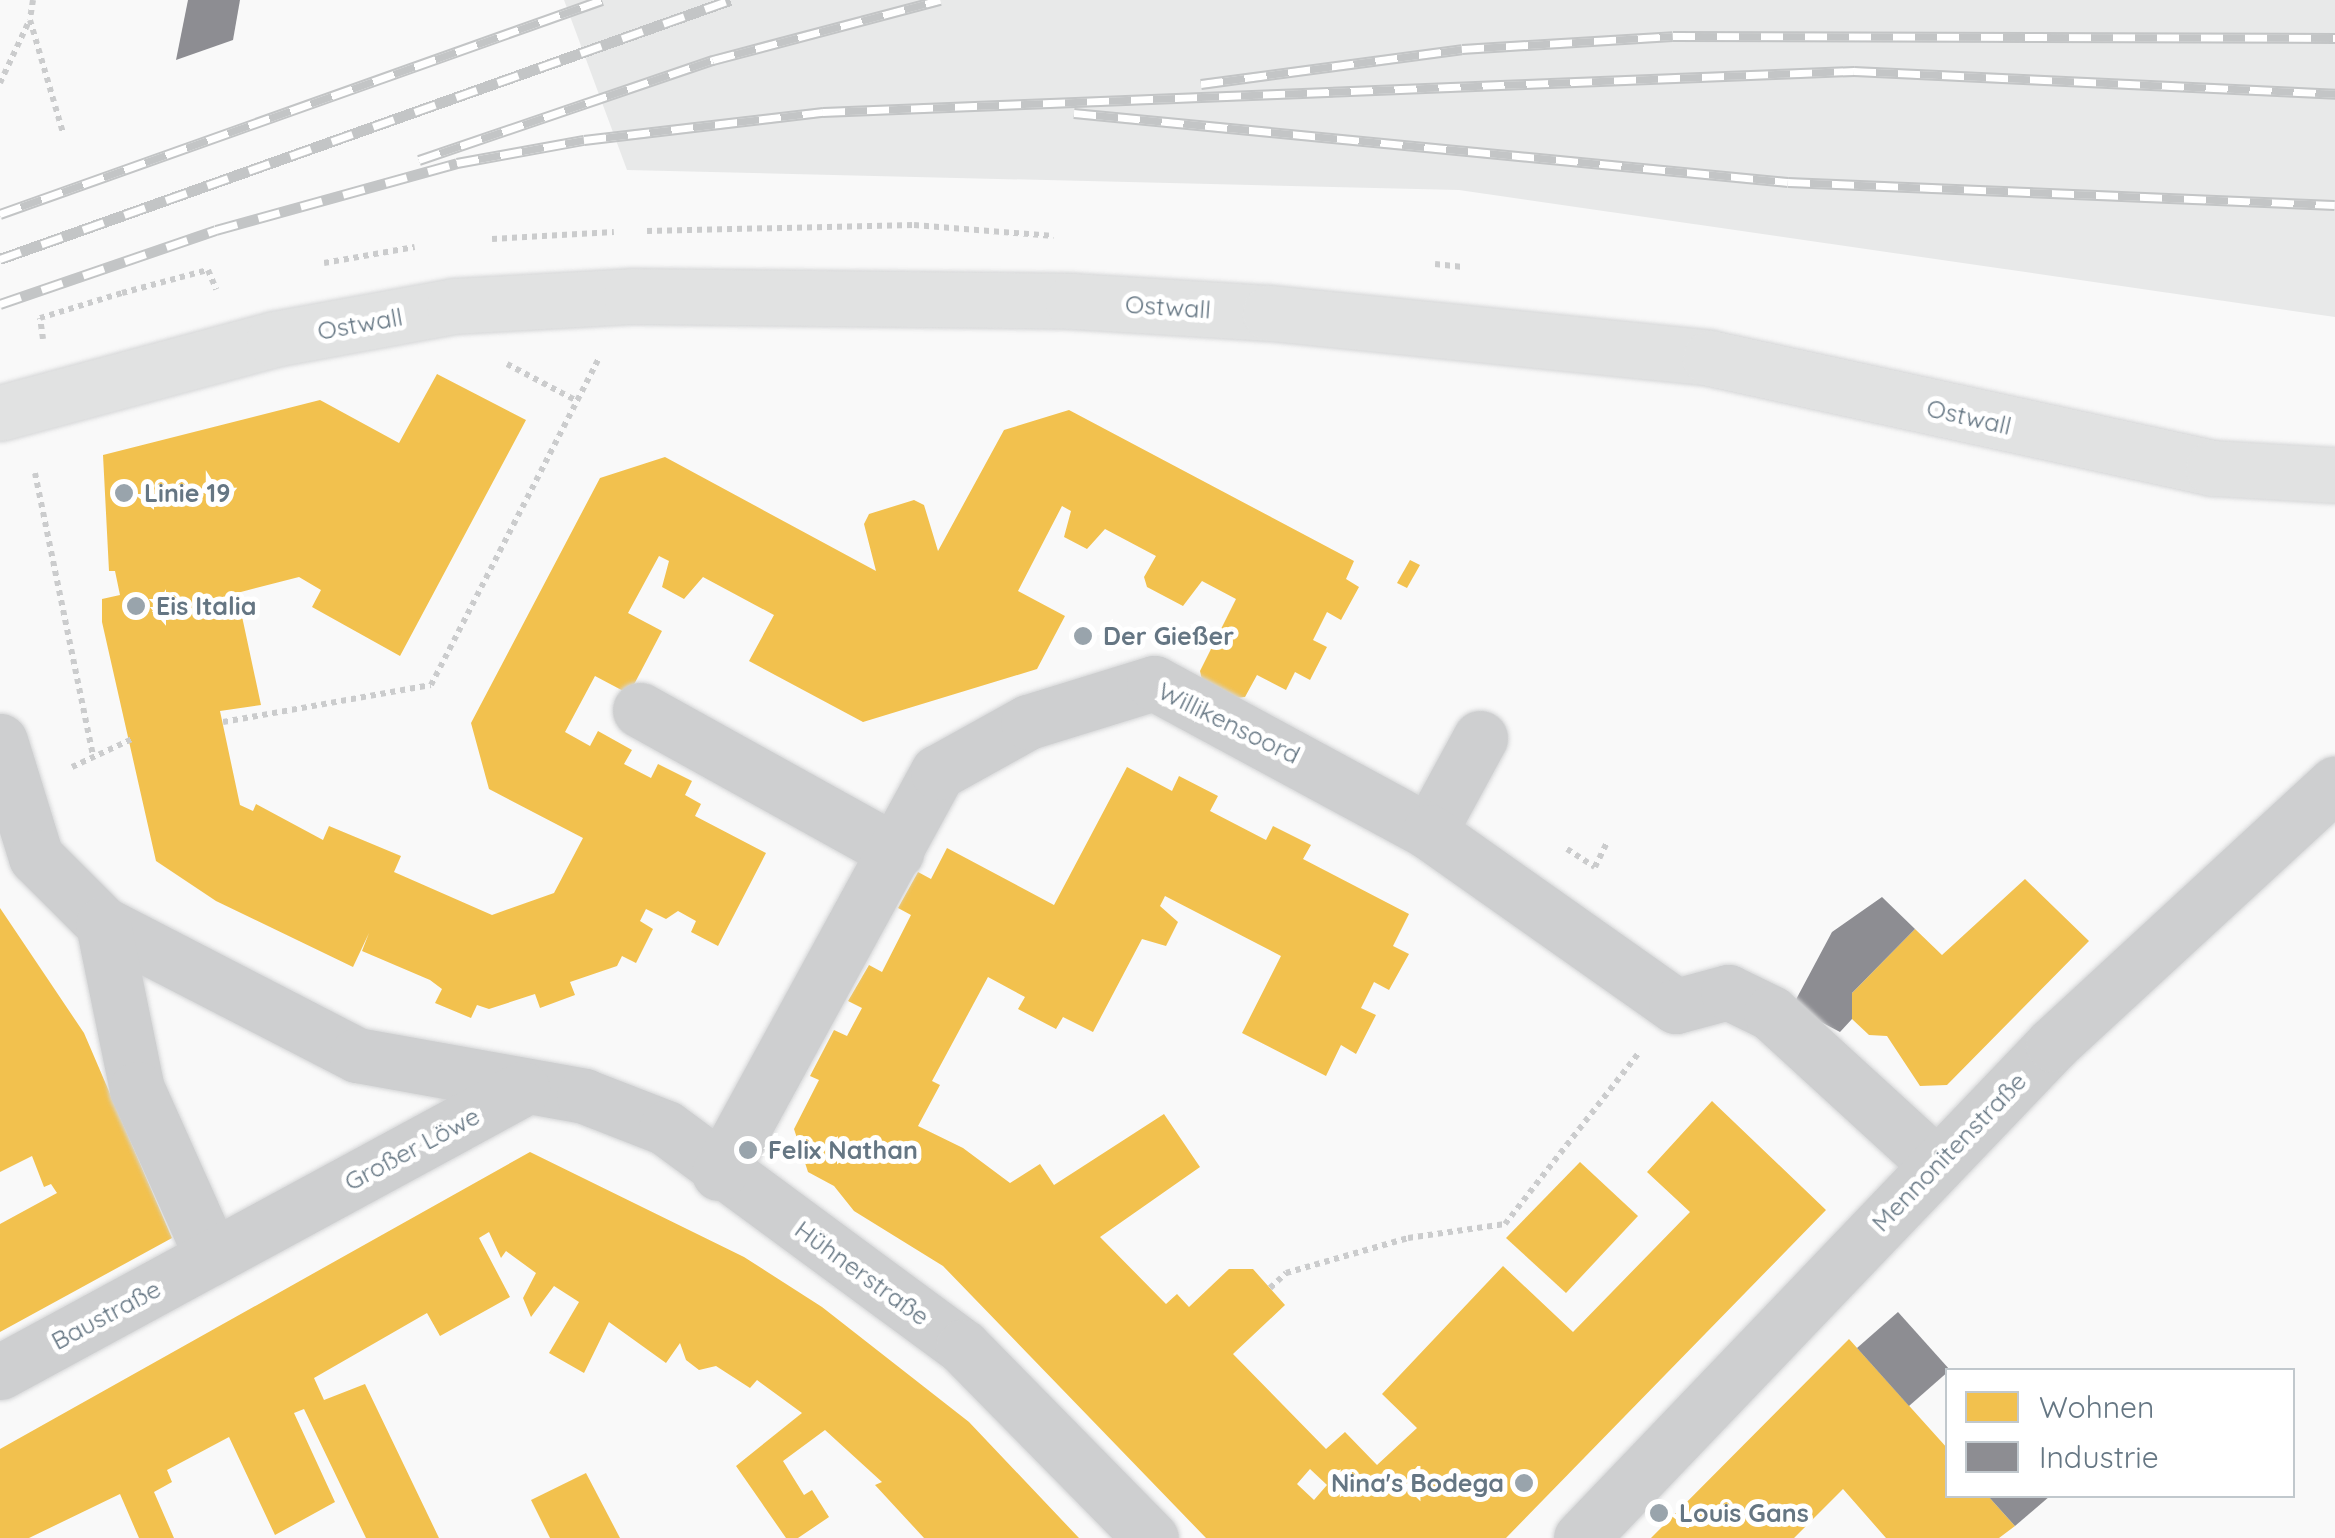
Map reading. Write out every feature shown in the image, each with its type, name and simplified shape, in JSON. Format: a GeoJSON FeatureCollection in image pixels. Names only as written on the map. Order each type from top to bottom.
{"type":"FeatureCollection","features":[{"type":"Feature","properties":{"kind":"main road","name":"Ostwall"},"geometry":{"type":"LineString","coordinates":[[0,413],[294,336],[454,306],[631,296],[1073,301],[1270,313],[1691,356],[2213,468],[2335,475]]}},
{"type":"Feature","properties":{"kind":"street","name":"Willikensoord"},"geometry":{"type":"LineString","coordinates":[[719,1172],[938,772],[1028,722],[1154,683],[1429,832],[1676,1006]]}},
{"type":"Feature","properties":{"kind":"street"},"geometry":{"type":"LineString","coordinates":[[640,710],[896,852]]}},
{"type":"Feature","properties":{"kind":"street"},"geometry":{"type":"LineString","coordinates":[[1429,832],[1480,738]]}},
{"type":"Feature","properties":{"kind":"street","name":"Großer Löwe"},"geometry":{"type":"LineString","coordinates":[[0,741],[7,800],[36,857],[103,924],[357,1055],[522,1089]]}},
{"type":"Feature","properties":{"kind":"street","name":"Mennonitenstraße"},"geometry":{"type":"LineString","coordinates":[[1581,1538],[2052,1044],[2335,784]]}},
{"type":"Feature","properties":{"kind":"street"},"geometry":{"type":"LineString","coordinates":[[103,924],[137,1089],[212,1257]]}},
{"type":"Feature","properties":{"kind":"street"},"geometry":{"type":"LineString","coordinates":[[1676,1006],[1728,992],[1772,1013],[1936,1164]]}},
{"type":"Feature","properties":{"kind":"street","name":"Großer Löwe"},"geometry":{"type":"LineString","coordinates":[[212,1257],[522,1089]]}},
{"type":"Feature","properties":{"kind":"street","name":"Hühnerstraße"},"geometry":{"type":"LineString","coordinates":[[522,1089],[584,1096],[666,1128],[719,1172],[963,1347],[1151,1538]]}},
{"type":"Feature","properties":{"kind":"street","name":"Baustraße"},"geometry":{"type":"LineString","coordinates":[[0,1372],[212,1257]]}},
{"type":"Feature","properties":{"kind":"path"},"geometry":{"type":"LineString","coordinates":[[0,83],[30,20],[33,0]]}},
{"type":"Feature","properties":{"kind":"path"},"geometry":{"type":"LineString","coordinates":[[30,20],[62,133]]}},
{"type":"Feature","properties":{"kind":"path"},"geometry":{"type":"LineString","coordinates":[[43,340],[40,318],[122,293],[208,270],[216,289]]}},
{"type":"Feature","properties":{"kind":"path"},"geometry":{"type":"LineString","coordinates":[[223,722],[431,685],[631,296]]}},
{"type":"Feature","properties":{"kind":"path"},"geometry":{"type":"LineString","coordinates":[[35,473],[94,755]]}},
{"type":"Feature","properties":{"kind":"path"},"geometry":{"type":"LineString","coordinates":[[1562,847],[1595,867],[1607,842]]}},
{"type":"Feature","properties":{"kind":"path"},"geometry":{"type":"LineString","coordinates":[[1270,1288],[1286,1273],[1408,1238],[1504,1224],[1676,1006]]}},
{"type":"Feature","properties":{"kind":"shaded area"},"geometry":{"type":"Polygon","coordinates":[[[564,0],[2335,0],[2335,317],[1459,190],[627,170],[564,0]]]}},
{"type":"Feature","properties":{"kind":"building: Wohnen"},"geometry":{"type":"Polygon","coordinates":[[[437,374],[526,420],[400,656],[312,607],[321,590],[299,577],[237,593],[261,705],[220,711],[240,805],[253,811],[256,804],[323,840],[329,826],[401,856],[394,872],[492,915],[554,893],[583,838],[489,789],[471,723],[600,478],[665,457],[876,571],[864,524],[869,514],[914,500],[924,505],[938,551],[1004,430],[1069,410],[1354,561],[1346,579],[1359,587],[1341,620],[1327,612],[1313,640],[1327,647],[1310,680],[1295,672],[1286,690],[1257,675],[1245,697],[1236,698],[1202,680],[1200,671],[1236,599],[1202,581],[1183,606],[1147,587],[1144,577],[1156,556],[1105,529],[1087,549],[1064,537],[1071,511],[1062,506],[1018,591],[1065,616],[1037,669],[863,722],[749,661],[774,615],[703,577],[684,599],[662,587],[669,561],[659,556],[628,613],[662,631],[629,694],[595,676],[565,732],[590,746],[598,731],[632,750],[624,764],[651,778],[658,764],[692,781],[685,795],[701,804],[695,816],[766,853],[718,946],[691,932],[696,921],[678,911],[666,919],[646,909],[640,921],[653,929],[636,963],[622,956],[617,966],[570,982],[575,995],[540,1008],[535,994],[489,1009],[477,1005],[471,1018],[435,1003],[442,989],[430,980],[362,951],[369,933],[353,967],[216,901],[156,861],[102,622],[102,599],[120,595],[115,571],[109,571],[103,455],[320,400],[399,443],[437,374]]]}},
{"type":"Feature","properties":{"kind":"building: Wohnen"},"geometry":{"type":"Polygon","coordinates":[[[1410,560],[1420,565],[1407,588],[1397,583],[1410,560]]]}},
{"type":"Feature","properties":{"kind":"building: Wohnen"},"geometry":{"type":"Polygon","coordinates":[[[1127,767],[1172,791],[1179,776],[1218,796],[1210,811],[1266,840],[1273,826],[1311,845],[1303,859],[1409,914],[1393,946],[1409,954],[1389,990],[1374,982],[1361,1008],[1376,1015],[1356,1054],[1341,1045],[1326,1076],[1242,1033],[1281,956],[1165,896],[1160,906],[1178,922],[1166,946],[1142,939],[1093,1032],[1063,1017],[1056,1029],[1018,1009],[1025,997],[988,977],[932,1081],[940,1085],[918,1126],[963,1148],[1010,1183],[1040,1164],[1054,1185],[1164,1114],[1200,1167],[1100,1237],[1166,1304],[1177,1294],[1189,1307],[1229,1269],[1253,1269],[1285,1305],[1233,1354],[1326,1449],[1345,1432],[1377,1465],[1417,1428],[1382,1394],[1503,1266],[1573,1332],[1690,1212],[1647,1172],[1712,1101],[1826,1210],[1506,1538],[1206,1538],[943,1266],[854,1211],[834,1186],[808,1172],[794,1129],[819,1080],[810,1076],[834,1030],[847,1036],[862,1008],[848,1001],[869,965],[882,972],[911,915],[898,908],[918,872],[931,879],[947,848],[1054,905],[1127,767]],[[1310,1469],[1297,1484],[1314,1500],[1327,1485],[1310,1469]]]}},
{"type":"Feature","properties":{"kind":"building: Wohnen"},"geometry":{"type":"Polygon","coordinates":[[[2025,879],[2089,941],[1947,1085],[1920,1086],[1887,1036],[1869,1035],[1852,1019],[1852,993],[1915,929],[1942,955],[2025,879]]]}},
{"type":"Feature","properties":{"kind":"building: Wohnen"},"geometry":{"type":"Polygon","coordinates":[[[0,908],[84,1033],[172,1238],[0,1332],[0,1224],[57,1193],[51,1184],[44,1187],[32,1156],[0,1172],[0,908]]]}},
{"type":"Feature","properties":{"kind":"building: Wohnen"},"geometry":{"type":"Polygon","coordinates":[[[530,1152],[744,1257],[822,1307],[969,1422],[1079,1538],[924,1538],[875,1485],[882,1482],[825,1430],[783,1461],[804,1495],[812,1490],[829,1517],[798,1538],[786,1538],[736,1466],[802,1413],[757,1380],[750,1388],[716,1366],[699,1370],[686,1360],[680,1343],[666,1363],[609,1322],[584,1373],[549,1353],[579,1302],[554,1286],[531,1317],[523,1298],[536,1273],[506,1251],[501,1258],[489,1232],[479,1238],[510,1297],[440,1336],[427,1313],[314,1378],[324,1400],[365,1384],[439,1538],[366,1538],[304,1409],[294,1413],[335,1502],[275,1535],[229,1437],[167,1470],[172,1482],[154,1492],[174,1538],[139,1538],[120,1494],[29,1538],[0,1538],[0,1449],[530,1152]]]}},
{"type":"Feature","properties":{"kind":"building: Wohnen"},"geometry":{"type":"Polygon","coordinates":[[[1580,1162],[1638,1216],[1566,1293],[1506,1238],[1580,1162]]]}},
{"type":"Feature","properties":{"kind":"building: Wohnen"},"geometry":{"type":"Polygon","coordinates":[[[1849,1339],[1945,1446],[1945,1498],[1990,1498],[2015,1526],[1999,1538],[1886,1538],[1843,1489],[1794,1538],[1651,1538],[1849,1339]]]}},
{"type":"Feature","properties":{"kind":"building: Wohnen"},"geometry":{"type":"Polygon","coordinates":[[[586,1473],[620,1538],[550,1538],[531,1500],[586,1473]]]}},
{"type":"Feature","properties":{"kind":"building: Industrie"},"geometry":{"type":"Polygon","coordinates":[[[188,0],[240,0],[233,40],[176,60],[188,0]]]}},
{"type":"Feature","properties":{"kind":"building: Industrie"},"geometry":{"type":"Polygon","coordinates":[[[1882,897],[1915,929],[1852,993],[1852,1019],[1840,1032],[1792,1007],[1832,932],[1882,897]]]}},
{"type":"Feature","properties":{"kind":"building: Industrie"},"geometry":{"type":"Polygon","coordinates":[[[1898,1312],[1948,1368],[1909,1406],[1857,1348],[1898,1312]]]}},
{"type":"Feature","properties":{"kind":"building: Industrie"},"geometry":{"type":"Polygon","coordinates":[[[1990,1498],[2048,1498],[2015,1526],[1990,1498]]]}},
{"type":"Feature","properties":{"kind":"railway"},"geometry":{"type":"LineString","coordinates":[[0,214],[602,0]]}},
{"type":"Feature","properties":{"kind":"railway"},"geometry":{"type":"LineString","coordinates":[[0,259],[730,0]]}},
{"type":"Feature","properties":{"kind":"railway"},"geometry":{"type":"LineString","coordinates":[[419,160],[713,60],[940,0]]}},
{"type":"Feature","properties":{"kind":"railway"},"geometry":{"type":"LineString","coordinates":[[1201,84],[1462,49],[1673,36],[2335,38]]}},
{"type":"Feature","properties":{"kind":"railway"},"geometry":{"type":"LineString","coordinates":[[0,304],[216,230],[457,163],[584,140],[823,112],[1854,71],[2335,94]]}},
{"type":"Feature","properties":{"kind":"railway"},"geometry":{"type":"LineString","coordinates":[[1074,113],[1788,182],[2335,205]]}},
{"type":"Feature","properties":{"kind":"place","name":"Linie 19"},"geometry":{"type":"Point","coordinates":[124,493]}},
{"type":"Feature","properties":{"kind":"place","name":"Eis Italia"},"geometry":{"type":"Point","coordinates":[136,606]}},
{"type":"Feature","properties":{"kind":"place","name":"Der Gießer"},"geometry":{"type":"Point","coordinates":[1083,636]}},
{"type":"Feature","properties":{"kind":"place","name":"Felix Nathan"},"geometry":{"type":"Point","coordinates":[748,1150]}},
{"type":"Feature","properties":{"kind":"place","name":"Nina's Bodega"},"geometry":{"type":"Point","coordinates":[1524,1483]}},
{"type":"Feature","properties":{"kind":"place","name":"Louis Gans"},"geometry":{"type":"Point","coordinates":[1659,1513]}}]}
